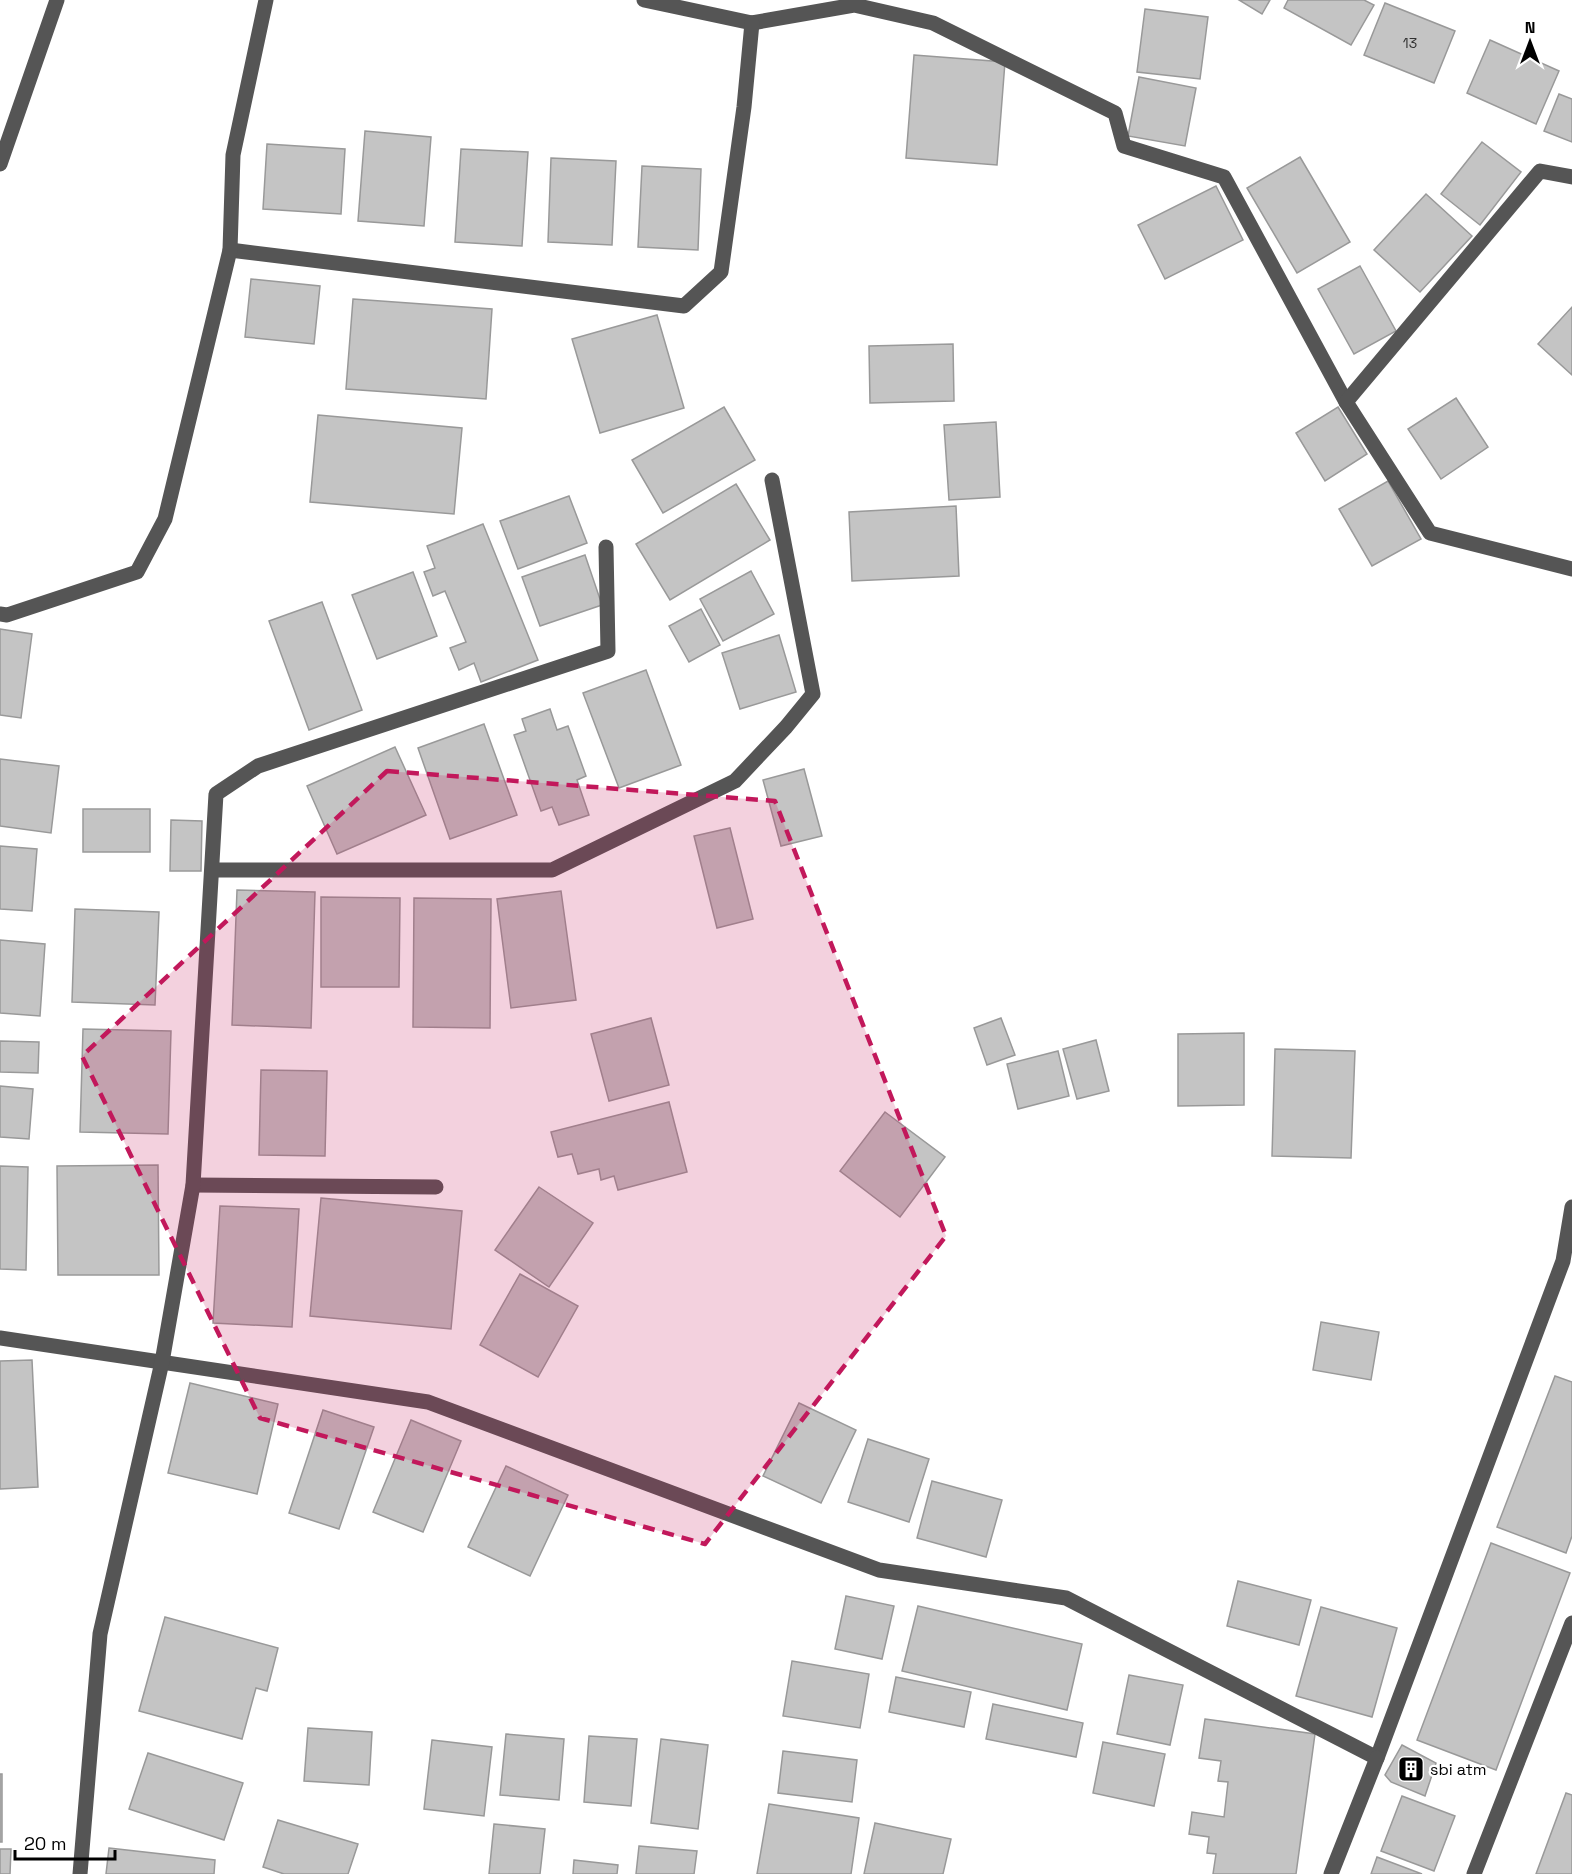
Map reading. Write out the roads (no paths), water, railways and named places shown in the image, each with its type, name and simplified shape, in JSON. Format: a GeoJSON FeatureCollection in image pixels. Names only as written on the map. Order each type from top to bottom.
{"type":"FeatureCollection","features":[{"type":"Feature","properties":{"kind":"street"},"geometry":{"type":"LineString","coordinates":[[0,164],[57,0]]}},
{"type":"Feature","properties":{"kind":"street"},"geometry":{"type":"LineString","coordinates":[[0,614],[7,615],[137,572],[165,519],[230,250],[233,155],[266,0]]}},
{"type":"Feature","properties":{"kind":"street"},"geometry":{"type":"LineString","coordinates":[[644,0],[752,22],[854,5],[933,22],[1114,113],[1124,146],[1224,177],[1346,402],[1430,533],[1572,569]]}},
{"type":"Feature","properties":{"kind":"street"},"geometry":{"type":"LineString","coordinates":[[230,250],[684,306],[721,272],[744,106],[752,22]]}},
{"type":"Feature","properties":{"kind":"street"},"geometry":{"type":"LineString","coordinates":[[1346,402],[1540,171],[1572,177]]}},
{"type":"Feature","properties":{"kind":"street"},"geometry":{"type":"LineString","coordinates":[[213,870],[552,870],[735,781],[786,727],[813,694],[772,480]]}},
{"type":"Feature","properties":{"kind":"street"},"geometry":{"type":"LineString","coordinates":[[80,1874],[100,1634],[162,1362],[193,1185],[216,794],[258,766],[608,651],[606,548]]}},
{"type":"Feature","properties":{"kind":"street"},"geometry":{"type":"LineString","coordinates":[[193,1185],[436,1187]]}},
{"type":"Feature","properties":{"kind":"street"},"geometry":{"type":"LineString","coordinates":[[1331,1874],[1377,1758],[1563,1261],[1572,1207]]}},
{"type":"Feature","properties":{"kind":"street"},"geometry":{"type":"LineString","coordinates":[[0,1338],[428,1402],[879,1570],[1066,1598],[1377,1758]]}},
{"type":"Feature","properties":{"kind":"street"},"geometry":{"type":"LineString","coordinates":[[1474,1874],[1572,1623]]}},
{"type":"Feature","properties":{"kind":"place","name":"sbi atm"},"geometry":{"type":"Point","coordinates":[1411,1769]}}]}
